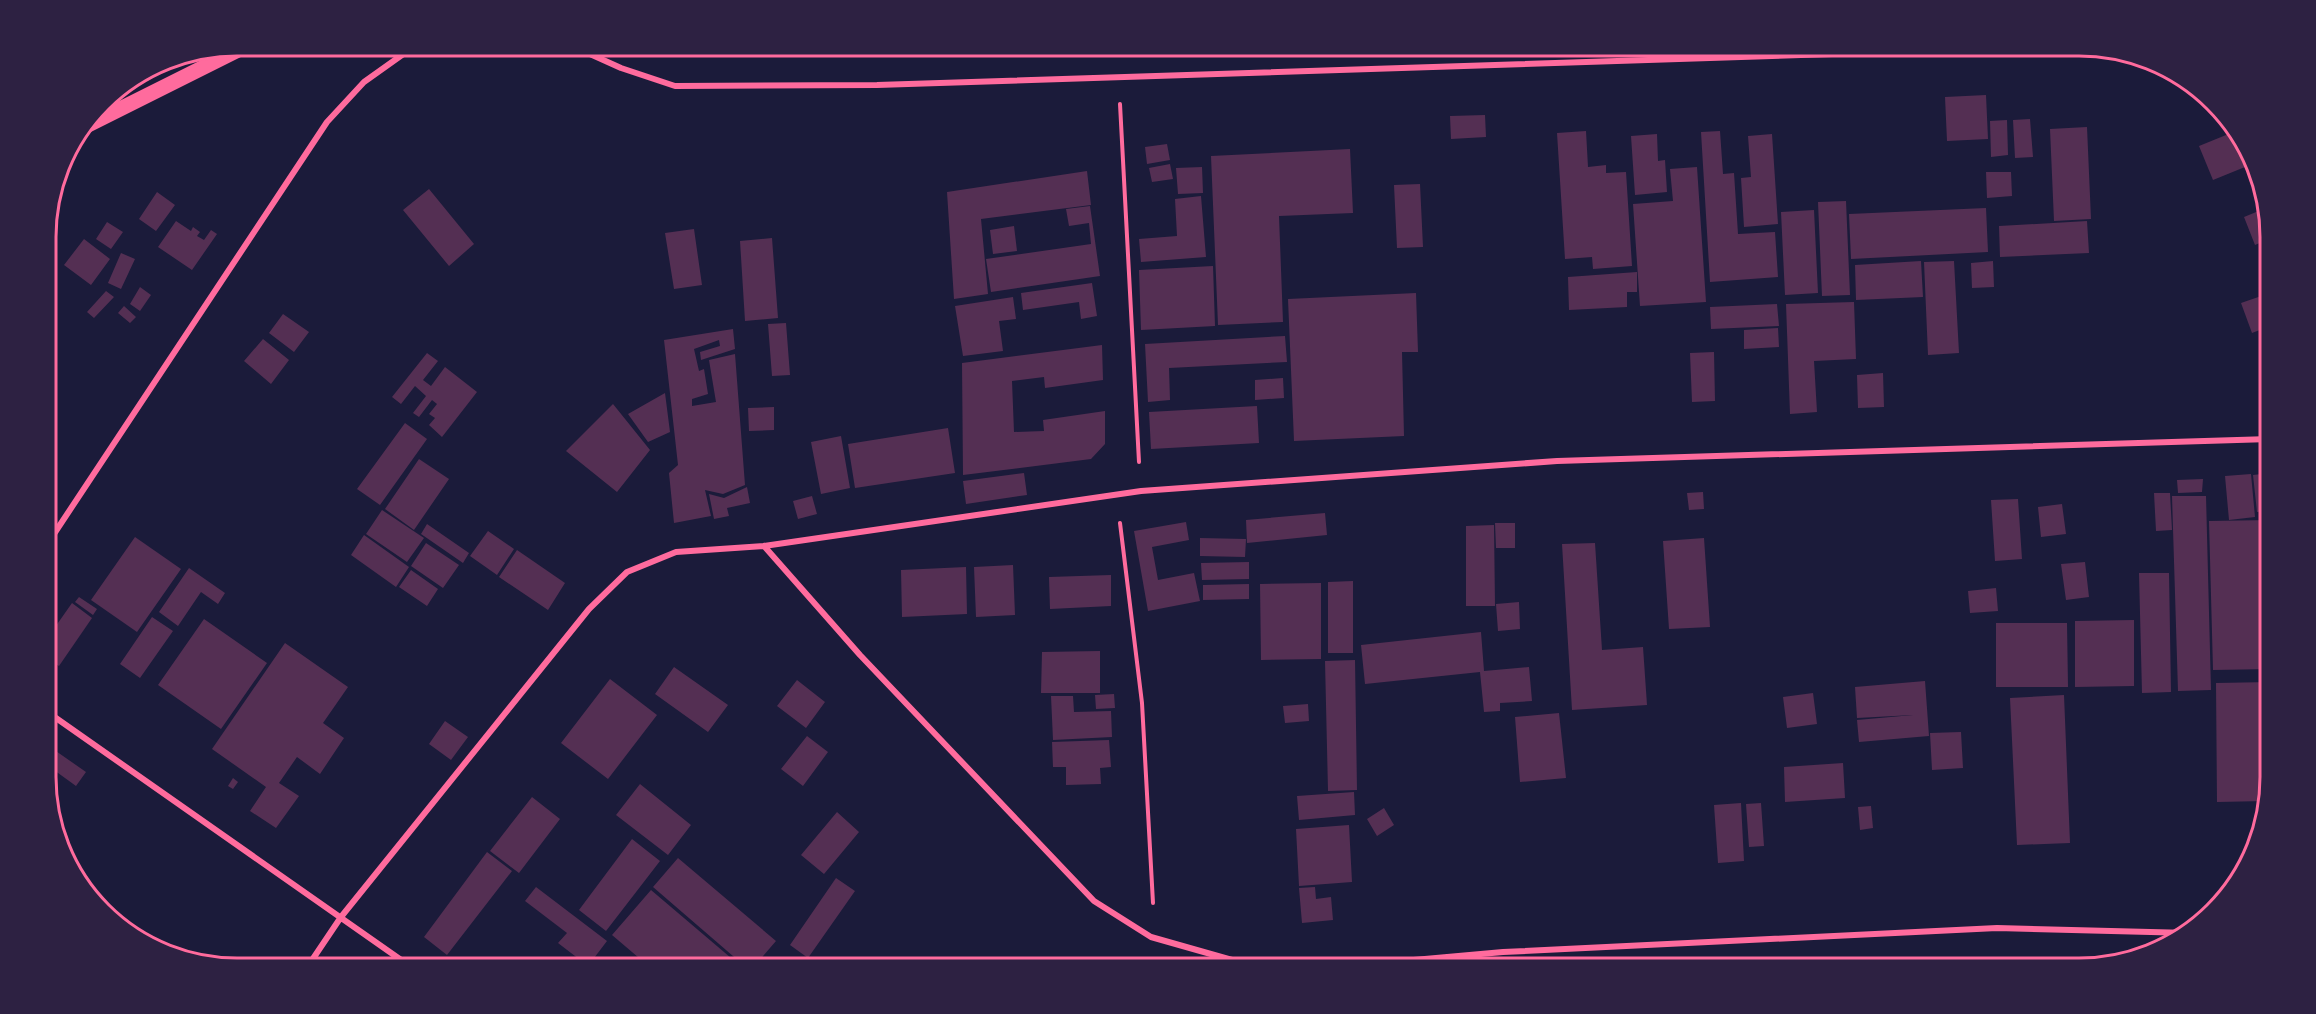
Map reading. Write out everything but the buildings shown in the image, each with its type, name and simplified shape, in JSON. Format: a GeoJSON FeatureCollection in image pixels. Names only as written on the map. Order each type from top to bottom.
{"type":"FeatureCollection","features":[{"type":"Feature","properties":{"kind":"main road"},"geometry":{"type":"LineString","coordinates":[[98,120],[226,56]]}},
{"type":"Feature","properties":{"kind":"street"},"geometry":{"type":"LineString","coordinates":[[55,532],[327,122],[364,82],[401,56]]}},
{"type":"Feature","properties":{"kind":"street"},"geometry":{"type":"LineString","coordinates":[[594,56],[621,68],[675,86],[877,85],[1762,56]]}},
{"type":"Feature","properties":{"kind":"street"},"geometry":{"type":"LineString","coordinates":[[313,958],[341,917],[589,609],[627,572],[676,552],[764,546],[1141,491],[1557,461],[2260,439]]}},
{"type":"Feature","properties":{"kind":"street"},"geometry":{"type":"LineString","coordinates":[[764,546],[860,656],[1094,901],[1151,937],[1225,958]]}},
{"type":"Feature","properties":{"kind":"street"},"geometry":{"type":"LineString","coordinates":[[55,717],[399,958]]}},
{"type":"Feature","properties":{"kind":"street"},"geometry":{"type":"LineString","coordinates":[[1435,958],[1503,952],[1997,928],[2172,933]]}},
{"type":"Feature","properties":{"kind":"path"},"geometry":{"type":"LineString","coordinates":[[1119,76],[1141,491]]}},
{"type":"Feature","properties":{"kind":"path"},"geometry":{"type":"LineString","coordinates":[[1117,495],[1142,703],[1153,900],[1151,937]]}}]}
